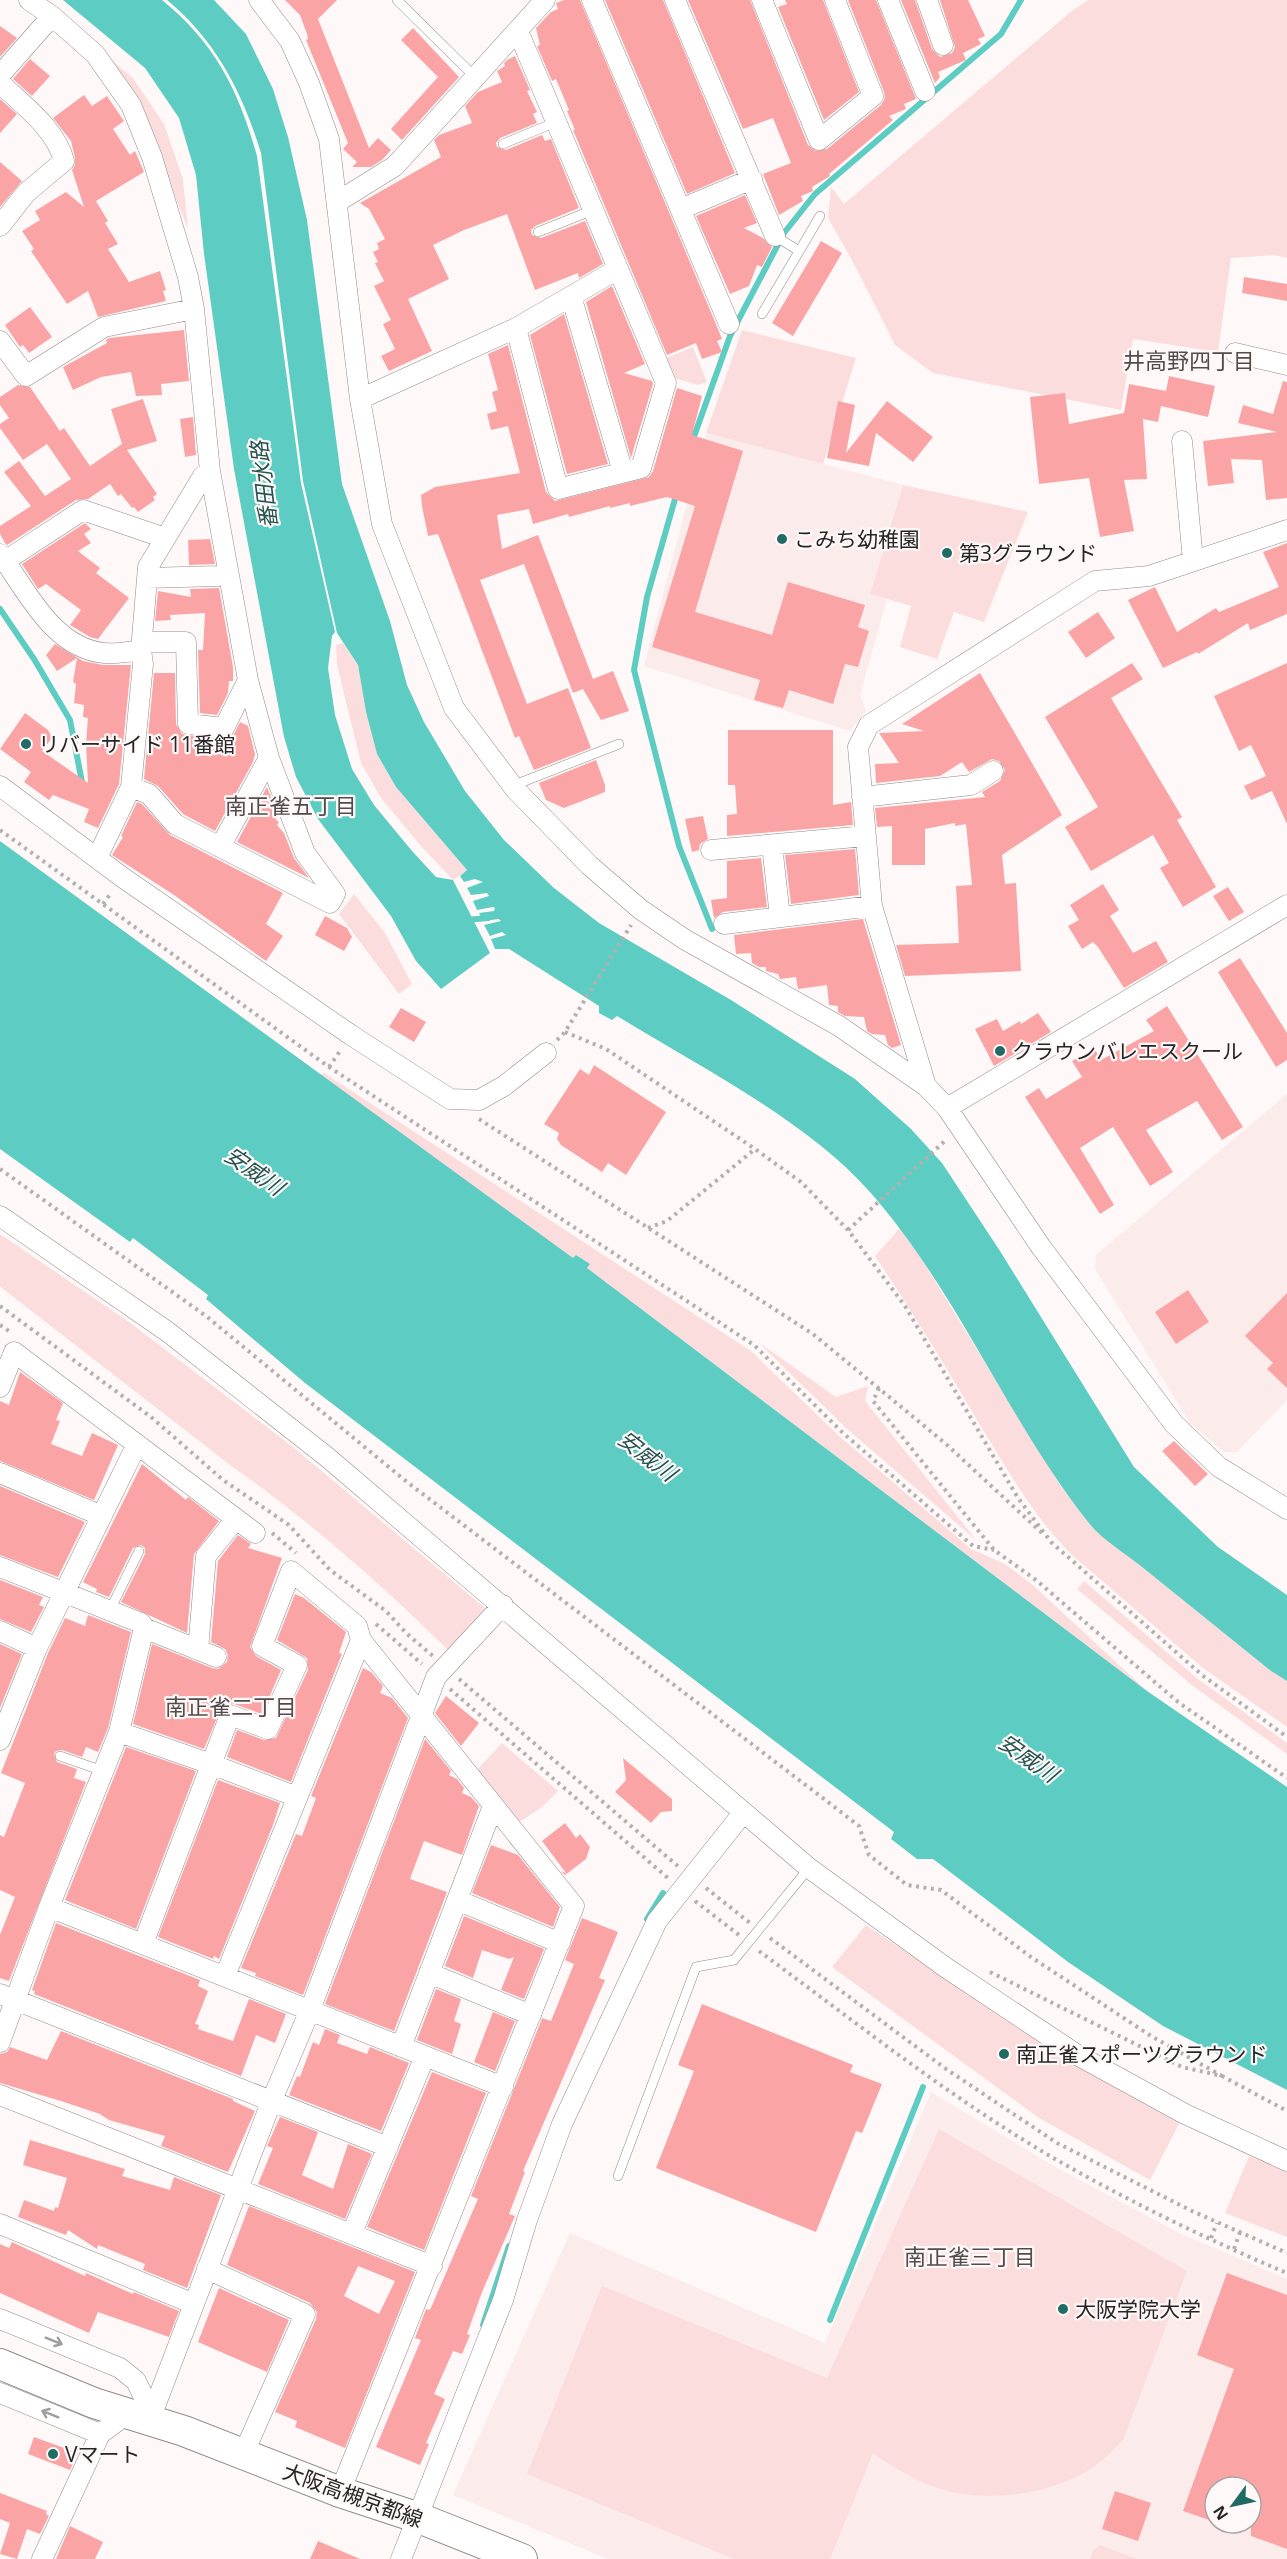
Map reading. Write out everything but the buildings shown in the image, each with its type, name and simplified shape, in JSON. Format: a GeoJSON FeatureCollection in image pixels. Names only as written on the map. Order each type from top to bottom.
{"type":"FeatureCollection","features":[{"type":"Feature","properties":{"kind":"main road","name":"大阪高槻京都線"},"geometry":{"type":"LineString","coordinates":[[0,2347],[100,2388],[140,2414]]}},
{"type":"Feature","properties":{"kind":"main road","name":"大阪高槻京都線"},"geometry":{"type":"LineString","coordinates":[[0,2364],[94,2403],[140,2414],[340,2492],[419,2518],[522,2559]]}},
{"type":"Feature","properties":{"kind":"street"},"geometry":{"type":"LineString","coordinates":[[29,0],[52,16],[95,54],[131,105],[152,157],[188,277],[194,309],[210,471],[248,680],[269,758],[305,853],[335,894],[330,903],[175,824],[150,794],[131,787]]}},
{"type":"Feature","properties":{"kind":"street"},"geometry":{"type":"LineString","coordinates":[[259,0],[290,41],[309,83],[329,139],[360,399],[382,524],[454,708],[512,786],[589,865],[640,909],[684,939],[839,1026],[926,1086],[946,1108],[1001,1185],[1041,1247],[1174,1424],[1219,1467],[1287,1509]]}},
{"type":"Feature","properties":{"kind":"street"},"geometry":{"type":"LineString","coordinates":[[338,202],[395,166],[545,0]]}},
{"type":"Feature","properties":{"kind":"street"},"geometry":{"type":"LineString","coordinates":[[592,0],[729,324]]}},
{"type":"Feature","properties":{"kind":"street"},"geometry":{"type":"LineString","coordinates":[[675,0],[775,236]]}},
{"type":"Feature","properties":{"kind":"street"},"geometry":{"type":"LineString","coordinates":[[762,0],[819,141],[873,96],[835,0]]}},
{"type":"Feature","properties":{"kind":"street"},"geometry":{"type":"LineString","coordinates":[[888,0],[925,91]]}},
{"type":"Feature","properties":{"kind":"street"},"geometry":{"type":"LineString","coordinates":[[927,0],[943,45]]}},
{"type":"Feature","properties":{"kind":"street"},"geometry":{"type":"LineString","coordinates":[[0,75],[52,16]]}},
{"type":"Feature","properties":{"kind":"street"},"geometry":{"type":"LineString","coordinates":[[516,328],[558,489],[641,468],[666,383],[518,31]]}},
{"type":"Feature","properties":{"kind":"street"},"geometry":{"type":"LineString","coordinates":[[0,83],[36,117],[61,151],[64,161],[26,193],[0,226]]}},
{"type":"Feature","properties":{"kind":"street"},"geometry":{"type":"LineString","coordinates":[[681,209],[752,179]]}},
{"type":"Feature","properties":{"kind":"street"},"geometry":{"type":"LineString","coordinates":[[360,399],[516,328],[618,268]]}},
{"type":"Feature","properties":{"kind":"street"},"geometry":{"type":"LineString","coordinates":[[571,296],[623,472]]}},
{"type":"Feature","properties":{"kind":"street"},"geometry":{"type":"LineString","coordinates":[[0,341],[26,376],[104,327],[194,309]]}},
{"type":"Feature","properties":{"kind":"street"},"geometry":{"type":"LineString","coordinates":[[1235,353],[1287,365]]}},
{"type":"Feature","properties":{"kind":"street"},"geometry":{"type":"LineString","coordinates":[[1182,441],[1193,561]]}},
{"type":"Feature","properties":{"kind":"street"},"geometry":{"type":"LineString","coordinates":[[97,858],[131,787],[143,664],[142,646],[148,567],[203,476],[210,471]]}},
{"type":"Feature","properties":{"kind":"street"},"geometry":{"type":"LineString","coordinates":[[165,538],[83,510],[3,558],[34,605],[68,639],[87,649],[105,653],[142,646],[186,642],[188,723],[224,728],[248,680]]}},
{"type":"Feature","properties":{"kind":"street"},"geometry":{"type":"LineString","coordinates":[[926,1086],[872,906],[858,747],[869,725],[1095,581],[1149,576],[1287,530]]}},
{"type":"Feature","properties":{"kind":"street"},"geometry":{"type":"LineString","coordinates":[[147,578],[218,576]]}},
{"type":"Feature","properties":{"kind":"street"},"geometry":{"type":"LineString","coordinates":[[220,847],[269,758]]}},
{"type":"Feature","properties":{"kind":"street"},"geometry":{"type":"LineString","coordinates":[[862,797],[971,785],[993,771]]}},
{"type":"Feature","properties":{"kind":"street"},"geometry":{"type":"LineString","coordinates":[[0,786],[97,858],[341,1028],[450,1099],[479,1100],[504,1086],[546,1053]]}},
{"type":"Feature","properties":{"kind":"street"},"geometry":{"type":"LineString","coordinates":[[711,850],[866,836]]}},
{"type":"Feature","properties":{"kind":"street"},"geometry":{"type":"LineString","coordinates":[[772,845],[780,917]]}},
{"type":"Feature","properties":{"kind":"street"},"geometry":{"type":"LineString","coordinates":[[946,1108],[1287,905]]}},
{"type":"Feature","properties":{"kind":"street"},"geometry":{"type":"LineString","coordinates":[[724,924],[872,906]]}},
{"type":"Feature","properties":{"kind":"street"},"geometry":{"type":"LineString","coordinates":[[0,1216],[168,1332],[327,1457],[809,1868],[945,1967],[1079,2056],[1185,2114],[1287,2161]]}},
{"type":"Feature","properties":{"kind":"street"},"geometry":{"type":"LineString","coordinates":[[0,1387],[14,1352],[236,1519],[262,1531]]}},
{"type":"Feature","properties":{"kind":"street"},"geometry":{"type":"LineString","coordinates":[[0,1740],[37,1648],[136,1444]]}},
{"type":"Feature","properties":{"kind":"street"},"geometry":{"type":"LineString","coordinates":[[0,1473],[102,1516]]}},
{"type":"Feature","properties":{"kind":"street"},"geometry":{"type":"LineString","coordinates":[[0,1567],[141,1623],[144,1628],[207,1654],[206,1556],[202,1548],[236,1519]]}},
{"type":"Feature","properties":{"kind":"street"},"geometry":{"type":"LineString","coordinates":[[143,1944],[230,1715],[268,1730],[297,1665],[262,1646],[291,1571],[357,1626],[360,1640],[574,1906],[340,2492]]}},
{"type":"Feature","properties":{"kind":"street"},"geometry":{"type":"LineString","coordinates":[[42,2559],[100,2434],[140,2414],[194,2304],[272,2100],[310,2010],[421,1713],[440,1672],[503,1605]]}},
{"type":"Feature","properties":{"kind":"street"},"geometry":{"type":"LineString","coordinates":[[0,2042],[8,1997],[49,1907],[119,1732],[144,1628]]}},
{"type":"Feature","properties":{"kind":"street"},"geometry":{"type":"LineString","coordinates":[[0,1631],[37,1648]]}},
{"type":"Feature","properties":{"kind":"street"},"geometry":{"type":"LineString","coordinates":[[225,1976],[360,1640]]}},
{"type":"Feature","properties":{"kind":"street"},"geometry":{"type":"LineString","coordinates":[[119,1732],[297,1797]]}},
{"type":"Feature","properties":{"kind":"street"},"geometry":{"type":"LineString","coordinates":[[401,2047],[493,1806]]}},
{"type":"Feature","properties":{"kind":"street"},"geometry":{"type":"LineString","coordinates":[[401,2559],[503,2300],[527,2220],[562,2124],[657,1921],[743,1813]]}},
{"type":"Feature","properties":{"kind":"street"},"geometry":{"type":"LineString","coordinates":[[457,1900],[560,1943]]}},
{"type":"Feature","properties":{"kind":"street"},"geometry":{"type":"LineString","coordinates":[[49,1907],[503,2087]]}},
{"type":"Feature","properties":{"kind":"street"},"geometry":{"type":"LineString","coordinates":[[429,1973],[531,2015]]}},
{"type":"Feature","properties":{"kind":"street"},"geometry":{"type":"LineString","coordinates":[[8,1997],[388,2147]]}},
{"type":"Feature","properties":{"kind":"street"},"geometry":{"type":"LineString","coordinates":[[352,2233],[425,2056]]}},
{"type":"Feature","properties":{"kind":"street"},"geometry":{"type":"LineString","coordinates":[[0,2095],[432,2266]]}},
{"type":"Feature","properties":{"kind":"street"},"geometry":{"type":"LineString","coordinates":[[0,2224],[194,2304]]}},
{"type":"Feature","properties":{"kind":"street"},"geometry":{"type":"LineString","coordinates":[[207,2269],[305,2314],[243,2455]]}},
{"type":"Feature","properties":{"kind":"street"},"geometry":{"type":"LineString","coordinates":[[0,2319],[120,2368],[136,2381],[140,2414]]}},
{"type":"Feature","properties":{"kind":"street"},"geometry":{"type":"LineString","coordinates":[[0,2394],[100,2434]]}},
{"type":"Feature","properties":{"kind":"lane"},"geometry":{"type":"LineString","coordinates":[[397,0],[476,78]]}},
{"type":"Feature","properties":{"kind":"lane"},"geometry":{"type":"LineString","coordinates":[[503,144],[556,122]]}},
{"type":"Feature","properties":{"kind":"lane"},"geometry":{"type":"LineString","coordinates":[[538,232],[593,210]]}},
{"type":"Feature","properties":{"kind":"lane"},"geometry":{"type":"LineString","coordinates":[[762,314],[820,216]]}},
{"type":"Feature","properties":{"kind":"lane"},"geometry":{"type":"LineString","coordinates":[[775,236],[799,251]]}},
{"type":"Feature","properties":{"kind":"lane"},"geometry":{"type":"LineString","coordinates":[[512,786],[619,744]]}},
{"type":"Feature","properties":{"kind":"lane"},"geometry":{"type":"LineString","coordinates":[[110,1610],[139,1551]]}},
{"type":"Feature","properties":{"kind":"lane"},"geometry":{"type":"LineString","coordinates":[[60,1756],[104,1771]]}},
{"type":"Feature","properties":{"kind":"lane"},"geometry":{"type":"LineString","coordinates":[[618,2176],[696,1966],[734,1960],[809,1868]]}},
{"type":"Feature","properties":{"kind":"path"},"geometry":{"type":"LineString","coordinates":[[0,830],[329,1067],[754,1346],[843,1433],[973,1546],[994,1550]]}},
{"type":"Feature","properties":{"kind":"path"},"geometry":{"type":"LineString","coordinates":[[640,909],[565,1032],[606,1049],[755,1149],[801,1182],[848,1230],[905,1306],[1018,1498],[1051,1542]]}},
{"type":"Feature","properties":{"kind":"path"},"geometry":{"type":"LineString","coordinates":[[450,1099],[813,1334],[946,1444],[1051,1542],[1202,1676],[1287,1737]]}},
{"type":"Feature","properties":{"kind":"path"},"geometry":{"type":"LineString","coordinates":[[848,1230],[954,1132]]}},
{"type":"Feature","properties":{"kind":"path"},"geometry":{"type":"LineString","coordinates":[[647,1228],[667,1221],[755,1149]]}},
{"type":"Feature","properties":{"kind":"path"},"geometry":{"type":"LineString","coordinates":[[0,1169],[206,1316],[407,1482],[859,1826],[869,1855],[907,1885],[941,1890],[1031,1957],[1151,2036],[1287,2111]]}},
{"type":"Feature","properties":{"kind":"path"},"geometry":{"type":"LineString","coordinates":[[0,1306],[152,1416],[223,1480],[289,1525],[330,1570],[386,1611],[440,1672],[686,1883],[760,1930],[946,2069],[1057,2143],[1217,2223],[1287,2253]]}},
{"type":"Feature","properties":{"kind":"path"},"geometry":{"type":"LineString","coordinates":[[0,1325],[18,1337]]}},
{"type":"Feature","properties":{"kind":"path"},"geometry":{"type":"LineString","coordinates":[[879,1388],[873,1401],[994,1550],[1036,1580],[1178,1702],[1287,1778]]}},
{"type":"Feature","properties":{"kind":"path"},"geometry":{"type":"LineString","coordinates":[[262,1531],[304,1560]]}},
{"type":"Feature","properties":{"kind":"path"},"geometry":{"type":"LineString","coordinates":[[375,1622],[440,1672],[686,1883],[749,1943],[937,2082],[1050,2156],[1211,2238],[1287,2272]]}},
{"type":"Feature","properties":{"kind":"path"},"geometry":{"type":"LineString","coordinates":[[980,1967],[1182,2067],[1222,2076]]}},
{"type":"Feature","properties":{"kind":"path"},"geometry":{"type":"LineString","coordinates":[[1211,2238],[1217,2223]]}},
{"type":"Feature","properties":{"kind":"path"},"geometry":{"type":"LineString","coordinates":[[1234,2248],[1240,2232]]}},
{"type":"Feature","properties":{"kind":"shaded area"},"geometry":{"type":"Polygon","coordinates":[[[1088,0],[1287,0],[1287,258],[1274,255],[1231,258],[1218,352],[1133,339],[1121,410],[933,373],[895,345],[828,218],[831,187],[844,204],[1073,10],[1088,0]]]}},
{"type":"Feature","properties":{"kind":"shaded area"},"geometry":{"type":"Polygon","coordinates":[[[98,49],[133,78],[164,124],[183,179],[188,229],[138,104],[98,49]]]}},
{"type":"Feature","properties":{"kind":"shaded area"},"geometry":{"type":"Polygon","coordinates":[[[742,330],[856,358],[823,464],[706,433],[742,330]]]}},
{"type":"Feature","properties":{"kind":"shaded area"},"geometry":{"type":"Polygon","coordinates":[[[693,347],[707,382],[698,385],[674,378],[666,358],[693,347]]]}},
{"type":"Feature","properties":{"kind":"shaded area","name":"こみち幼稚園"},"geometry":{"type":"Polygon","coordinates":[[[706,433],[903,485],[870,593],[887,599],[860,695],[866,711],[850,731],[644,666],[706,433]]]}},
{"type":"Feature","properties":{"kind":"shaded area","name":"第3グラウンド"},"geometry":{"type":"Polygon","coordinates":[[[903,485],[1028,512],[984,622],[954,612],[937,659],[900,647],[911,606],[870,594],[903,485]]]}},
{"type":"Feature","properties":{"kind":"shaded area"},"geometry":{"type":"Polygon","coordinates":[[[343,643],[358,665],[366,712],[377,754],[396,787],[467,870],[453,880],[381,798],[361,763],[337,665],[336,645],[343,643]]]}},
{"type":"Feature","properties":{"kind":"shaded area"},"geometry":{"type":"Polygon","coordinates":[[[354,894],[385,933],[412,984],[399,994],[339,914],[354,894]]]}},
{"type":"Feature","properties":{"kind":"shaded area"},"geometry":{"type":"Polygon","coordinates":[[[324,1073],[751,1351],[839,1436],[971,1549],[1005,1564],[1034,1586],[1147,1691],[587,1268],[589,1264],[576,1255],[573,1259],[319,1075],[324,1073]]]}},
{"type":"Feature","properties":{"kind":"shaded area"},"geometry":{"type":"Polygon","coordinates":[[[1287,1094],[1287,1400],[1237,1452],[1224,1452],[1190,1423],[1095,1269],[1096,1255],[1287,1094]]]}},
{"type":"Feature","properties":{"kind":"shaded area"},"geometry":{"type":"Polygon","coordinates":[[[900,1228],[916,1250],[1060,1485],[1090,1525],[1271,1671],[1287,1681],[1287,1727],[1203,1668],[1072,1555],[1044,1524],[1009,1473],[875,1256],[900,1228]]]}},
{"type":"Feature","properties":{"kind":"shaded area"},"geometry":{"type":"Polygon","coordinates":[[[0,1234],[129,1322],[293,1447],[485,1608],[449,1651],[372,1578],[291,1510],[3,1289],[0,1286],[0,1234]]]}},
{"type":"Feature","properties":{"kind":"shaded area"},"geometry":{"type":"Polygon","coordinates":[[[758,1342],[836,1397],[868,1386],[865,1401],[977,1541],[846,1428],[758,1342]]]}},
{"type":"Feature","properties":{"kind":"shaded area"},"geometry":{"type":"Polygon","coordinates":[[[1084,1581],[1198,1679],[1287,1743],[1287,1754],[1193,1686],[1077,1589],[1084,1581]]]}},
{"type":"Feature","properties":{"kind":"shaded area"},"geometry":{"type":"Polygon","coordinates":[[[502,1743],[558,1791],[542,1807],[518,1823],[474,1773],[502,1743]]]}},
{"type":"Feature","properties":{"kind":"shaded area","name":"南正雀スポーツグラウンド"},"geometry":{"type":"Polygon","coordinates":[[[866,1925],[970,1995],[1180,2122],[1150,2180],[1039,2118],[832,1967],[866,1925]]]}},
{"type":"Feature","properties":{"kind":"shaded area","name":"大阪学院大学"},"geometry":{"type":"Polygon","coordinates":[[[931,2092],[1052,2165],[1179,2233],[1287,2279],[1287,2559],[608,2559],[453,2495],[570,2233],[825,2343],[931,2092]]]}},
{"type":"Feature","properties":{"kind":"shaded area"},"geometry":{"type":"Polygon","coordinates":[[[939,2129],[1187,2271],[1123,2440],[1103,2459],[1080,2475],[1043,2489],[1003,2496],[983,2496],[943,2490],[924,2483],[873,2453],[830,2559],[734,2559],[527,2474],[602,2286],[827,2378],[939,2129]]]}},
{"type":"Feature","properties":{"kind":"shaded area"},"geometry":{"type":"Polygon","coordinates":[[[1249,2156],[1287,2172],[1287,2237],[1225,2213],[1249,2156]]]}},
{"type":"Feature","properties":{"kind":"shaded area"},"geometry":{"type":"Polygon","coordinates":[[[1100,2545],[1136,2559],[1090,2559],[1093,2551],[1100,2545]]]}},
{"type":"Feature","properties":{"kind":"water","name":"番田水路"},"geometry":{"type":"Polygon","coordinates":[[[63,0],[162,0],[181,16],[211,51],[233,89],[242,110],[257,156],[301,483],[335,632],[332,636],[328,668],[335,715],[352,769],[374,805],[436,877],[453,880],[490,953],[441,989],[416,961],[391,916],[318,819],[296,777],[284,737],[234,469],[204,254],[196,175],[179,118],[145,68],[63,0]]]}},
{"type":"Feature","properties":{"kind":"water"},"geometry":{"type":"Polygon","coordinates":[[[167,0],[214,0],[246,34],[273,89],[288,137],[307,220],[342,484],[390,621],[407,685],[424,722],[465,791],[504,840],[554,888],[599,923],[731,1000],[855,1079],[911,1129],[942,1163],[1000,1251],[1134,1467],[1218,1547],[1287,1595],[1287,1681],[1271,1671],[1094,1529],[1059,1482],[1032,1440],[929,1270],[900,1229],[844,1165],[783,1118],[716,1074],[617,1016],[612,1020],[599,1013],[599,1006],[509,949],[495,949],[491,939],[506,935],[502,932],[490,936],[484,925],[501,921],[499,919],[483,921],[479,913],[494,911],[495,908],[477,910],[473,901],[489,896],[487,893],[471,895],[467,888],[483,882],[475,879],[464,882],[460,876],[467,870],[396,787],[377,754],[366,712],[358,665],[337,633],[303,481],[261,153],[246,110],[226,69],[200,32],[167,0]]]}},
{"type":"Feature","properties":{"kind":"water","name":"安威川"},"geometry":{"type":"Polygon","coordinates":[[[0,841],[573,1258],[576,1255],[590,1264],[587,1268],[1147,1691],[1287,1787],[1287,2090],[1163,2026],[1068,1962],[933,1859],[917,1859],[891,1839],[894,1832],[305,1383],[206,1299],[208,1295],[133,1238],[130,1242],[0,1149],[0,841]]]}},
{"type":"Feature","properties":{"kind":"waterway"},"geometry":{"type":"LineString","coordinates":[[692,442],[730,336],[784,233],[815,194],[1001,34],[1021,0]]}},
{"type":"Feature","properties":{"kind":"waterway"},"geometry":{"type":"LineString","coordinates":[[677,492],[647,597],[634,670],[679,846],[712,929]]}},
{"type":"Feature","properties":{"kind":"waterway"},"geometry":{"type":"LineString","coordinates":[[0,609],[34,659],[70,720],[82,782]]}},
{"type":"Feature","properties":{"kind":"waterway"},"geometry":{"type":"LineString","coordinates":[[466,920],[488,918]]}},
{"type":"Feature","properties":{"kind":"waterway"},"geometry":{"type":"LineString","coordinates":[[647,1919],[663,1893]]}},
{"type":"Feature","properties":{"kind":"waterway"},"geometry":{"type":"LineString","coordinates":[[830,2320],[923,2087]]}},
{"type":"Feature","properties":{"kind":"waterway"},"geometry":{"type":"LineString","coordinates":[[483,2325],[509,2246]]}},
{"type":"Feature","properties":{"kind":"place","name":"こみち幼稚園"},"geometry":{"type":"Point","coordinates":[782,539]}},
{"type":"Feature","properties":{"kind":"place","name":"第3グラウンド"},"geometry":{"type":"Point","coordinates":[947,553]}},
{"type":"Feature","properties":{"kind":"place","name":"リバーサイド 11番館"},"geometry":{"type":"Point","coordinates":[26,744]}},
{"type":"Feature","properties":{"kind":"place","name":"クラウンバレエスクール"},"geometry":{"type":"Point","coordinates":[1000,1051]}},
{"type":"Feature","properties":{"kind":"place","name":"南正雀スポーツグラウンド"},"geometry":{"type":"Point","coordinates":[1004,2054]}},
{"type":"Feature","properties":{"kind":"place","name":"大阪学院大学"},"geometry":{"type":"Point","coordinates":[1063,2309]}},
{"type":"Feature","properties":{"kind":"place","name":"Vマート"},"geometry":{"type":"Point","coordinates":[53,2454]}},
{"type":"Feature","properties":{"kind":"district","name":"井高野四丁目"},"geometry":{"type":"Point","coordinates":[1189,360]}},
{"type":"Feature","properties":{"kind":"district","name":"南正雀五丁目"},"geometry":{"type":"Point","coordinates":[291,805]}},
{"type":"Feature","properties":{"kind":"district","name":"南正雀二丁目"},"geometry":{"type":"Point","coordinates":[231,1706]}},
{"type":"Feature","properties":{"kind":"district","name":"南正雀三丁目"},"geometry":{"type":"Point","coordinates":[970,2256]}}]}
